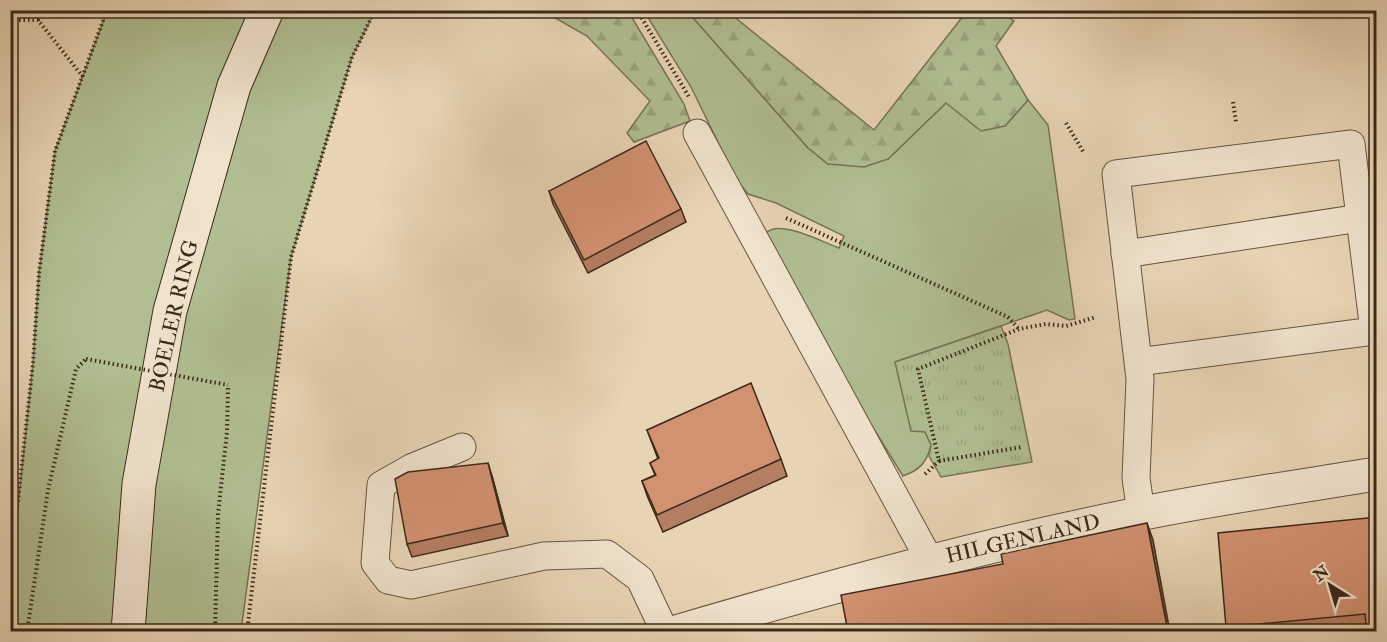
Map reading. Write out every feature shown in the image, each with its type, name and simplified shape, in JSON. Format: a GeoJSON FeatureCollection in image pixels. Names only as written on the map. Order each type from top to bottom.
{"type":"FeatureCollection","features":[{"type":"Feature","properties":{"kind":"street","name":"BOELER RING"},"geometry":{"type":"LineString","coordinates":[[129,632],[139,484],[170,311],[234,86],[267,10]]}},
{"type":"Feature","properties":{"kind":"street","name":"HILGENLAND"},"geometry":{"type":"LineString","coordinates":[[676,632],[930,561],[1141,513],[1377,474]]}},
{"type":"Feature","properties":{"kind":"lane"},"geometry":{"type":"LineString","coordinates":[[697,133],[930,561]]}},
{"type":"Feature","properties":{"kind":"lane"},"geometry":{"type":"LineString","coordinates":[[1138,362],[1374,331],[1351,144],[1116,174],[1131,307],[1140,379],[1136,478],[1141,513]]}},
{"type":"Feature","properties":{"kind":"lane"},"geometry":{"type":"LineString","coordinates":[[1125,254],[1360,218]]}},
{"type":"Feature","properties":{"kind":"lane"},"geometry":{"type":"LineString","coordinates":[[462,447],[411,468],[381,484],[375,563],[388,580],[411,585],[544,556],[607,554],[640,579],[665,632]]}},
{"type":"Feature","properties":{"kind":"path"},"geometry":{"type":"LineString","coordinates":[[10,20],[38,20],[48,10]]}},
{"type":"Feature","properties":{"kind":"path"},"geometry":{"type":"LineString","coordinates":[[10,573],[33,363],[39,273],[55,151],[107,10]]}},
{"type":"Feature","properties":{"kind":"path"},"geometry":{"type":"LineString","coordinates":[[247,632],[291,258],[352,57],[375,10]]}},
{"type":"Feature","properties":{"kind":"path"},"geometry":{"type":"LineString","coordinates":[[637,10],[690,98],[697,133]]}},
{"type":"Feature","properties":{"kind":"path"},"geometry":{"type":"LineString","coordinates":[[38,20],[83,77]]}},
{"type":"Feature","properties":{"kind":"path"},"geometry":{"type":"LineString","coordinates":[[745,221],[774,214],[804,224],[1008,317],[1019,329]]}},
{"type":"Feature","properties":{"kind":"path"},"geometry":{"type":"LineString","coordinates":[[939,461],[918,369],[1019,329],[1046,324],[1066,326],[1131,307]]}},
{"type":"Feature","properties":{"kind":"path"},"geometry":{"type":"LineString","coordinates":[[27,632],[48,490],[75,369],[86,359],[228,385],[227,432],[218,514],[215,632]]}},
{"type":"Feature","properties":{"kind":"path"},"geometry":{"type":"LineString","coordinates":[[897,500],[939,461],[1022,447]]}},
{"type":"Feature","properties":{"kind":"green space"},"geometry":{"type":"Polygon","coordinates":[[[107,11],[375,11],[352,57],[291,257],[241,631],[11,632],[11,573],[33,363],[39,273],[55,151],[107,11]]]}},
{"type":"Feature","properties":{"kind":"green space"},"geometry":{"type":"Polygon","coordinates":[[[543,11],[628,11],[684,104],[690,121],[634,142],[627,133],[650,101],[587,36],[543,11]]]}},
{"type":"Feature","properties":{"kind":"green space"},"geometry":{"type":"Polygon","coordinates":[[[644,11],[687,11],[808,148],[828,164],[888,159],[946,103],[1005,126],[1028,100],[1048,125],[1075,319],[1069,320],[1047,310],[895,362],[931,445],[925,461],[914,471],[903,476],[854,397],[765,234],[771,230],[790,230],[839,248],[844,236],[776,203],[748,194],[736,179],[691,87],[644,11]]]}},
{"type":"Feature","properties":{"kind":"green space"},"geometry":{"type":"Polygon","coordinates":[[[687,11],[727,11],[874,130],[967,11],[1000,11],[1014,21],[996,46],[1028,100],[1005,126],[981,131],[946,103],[888,159],[864,167],[828,164],[808,148],[687,11]]]}},
{"type":"Feature","properties":{"kind":"green space"},"geometry":{"type":"Polygon","coordinates":[[[1001,326],[1008,344],[1032,462],[941,477],[929,456],[931,445],[925,432],[911,431],[895,362],[1001,326]]]}},
{"type":"Feature","properties":{"kind":"building"},"geometry":{"type":"Polygon","coordinates":[[[646,141],[681,209],[584,260],[549,191],[646,141]]]}},
{"type":"Feature","properties":{"kind":"building"},"geometry":{"type":"Polygon","coordinates":[[[751,383],[781,459],[657,515],[642,481],[656,475],[650,463],[659,458],[647,430],[751,383]]]}},
{"type":"Feature","properties":{"kind":"building"},"geometry":{"type":"Polygon","coordinates":[[[488,463],[503,523],[407,544],[395,479],[408,472],[488,463]]]}},
{"type":"Feature","properties":{"kind":"building"},"geometry":{"type":"Polygon","coordinates":[[[1377,517],[1377,632],[1367,632],[1365,614],[1226,627],[1218,533],[1377,517]]]}},
{"type":"Feature","properties":{"kind":"building"},"geometry":{"type":"Polygon","coordinates":[[[1147,523],[1168,632],[848,632],[841,595],[1003,564],[1001,554],[1147,523]]]}}]}
